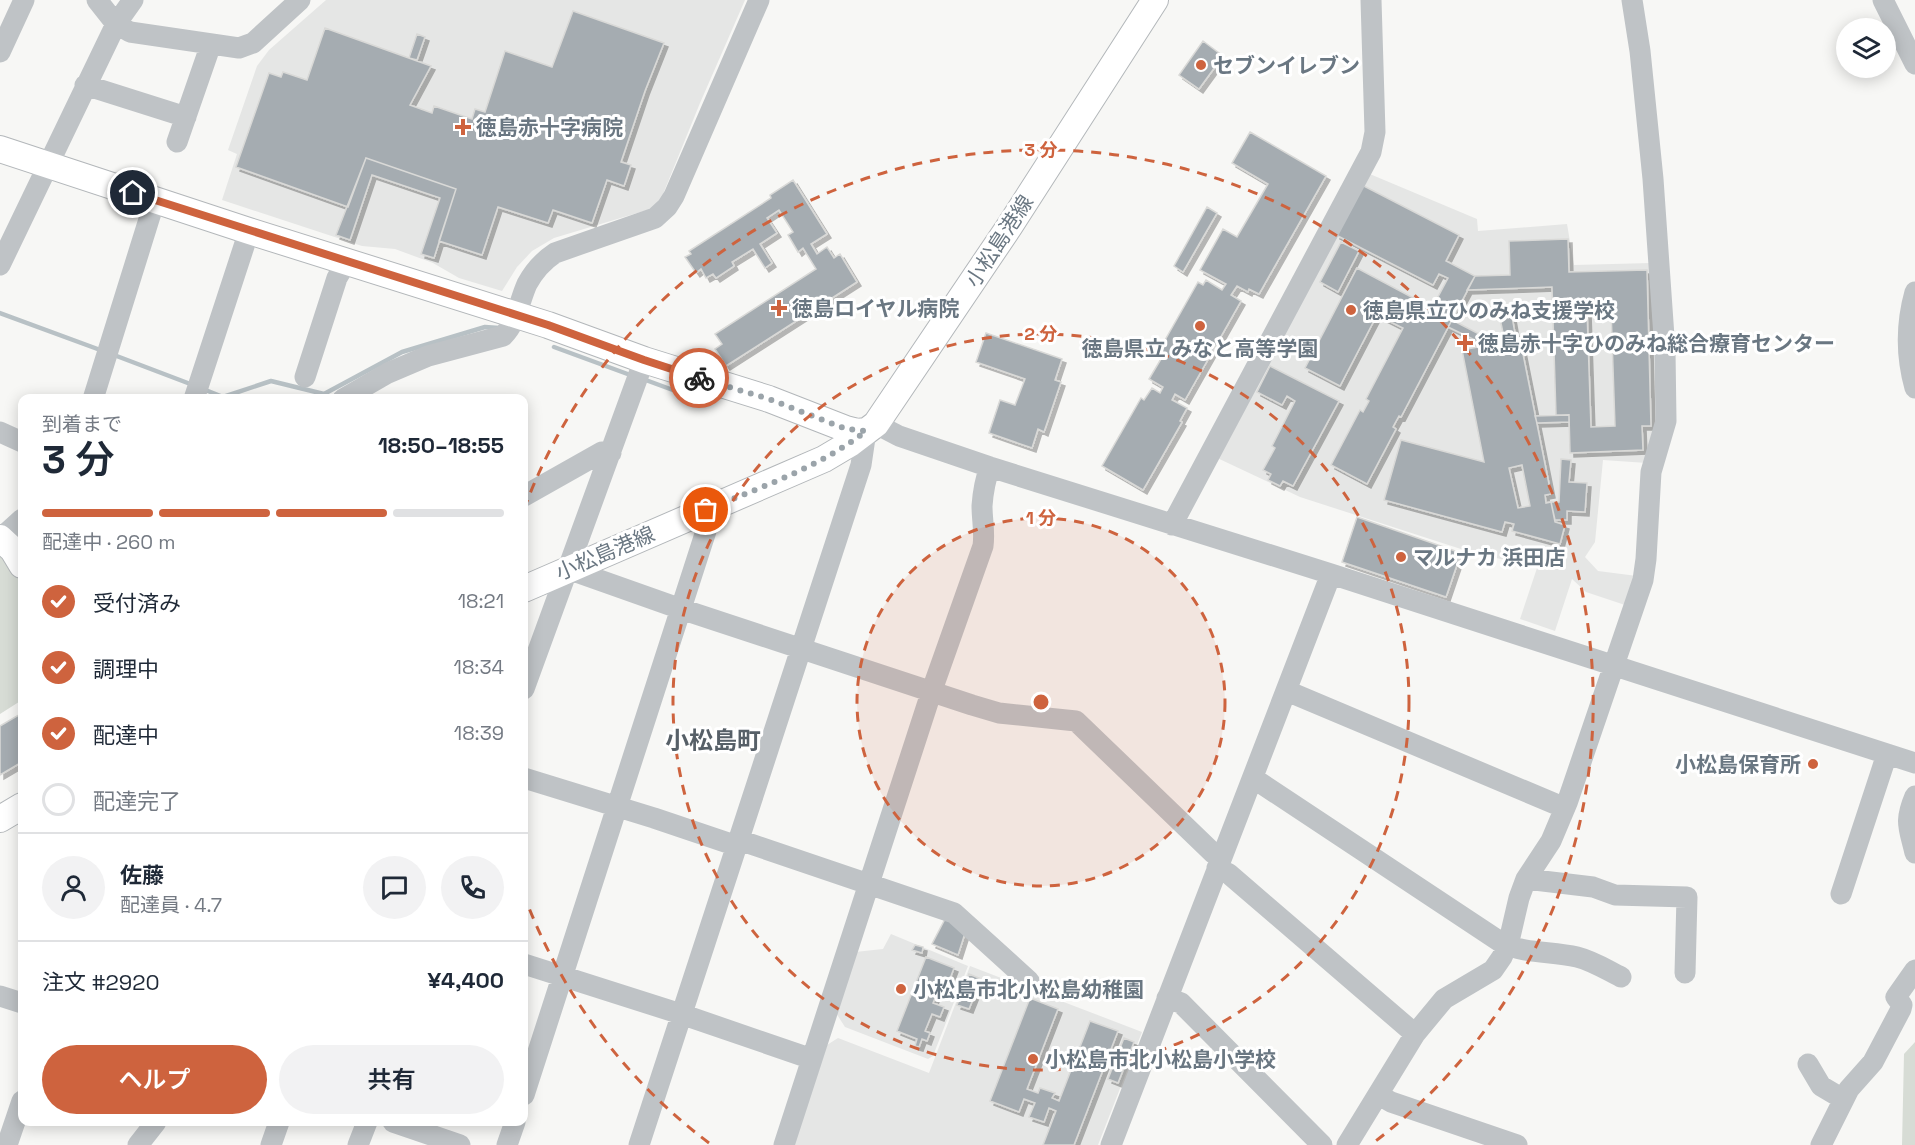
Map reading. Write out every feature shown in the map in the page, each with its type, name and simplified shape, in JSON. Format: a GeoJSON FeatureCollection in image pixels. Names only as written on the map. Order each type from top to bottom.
{"type":"FeatureCollection","features":[{"type":"Feature","properties":{"kind":"main road","name":"小松島港線"},"geometry":{"type":"LineString","coordinates":[[528,587],[824,459],[871,428],[1002,237],[1155,0]]}},
{"type":"Feature","properties":{"kind":"main road"},"geometry":{"type":"LineString","coordinates":[[0,149],[597,342],[640,371],[769,399],[846,429],[871,428]]}},
{"type":"Feature","properties":{"kind":"main road"},"geometry":{"type":"LineString","coordinates":[[0,538],[14,550],[18,558]]}},
{"type":"Feature","properties":{"kind":"main road"},"geometry":{"type":"LineString","coordinates":[[0,819],[18,808]]}},
{"type":"Feature","properties":{"kind":"street"},"geometry":{"type":"LineString","coordinates":[[0,52],[24,0]]}},
{"type":"Feature","properties":{"kind":"street"},"geometry":{"type":"LineString","coordinates":[[97,0],[116,24],[130,32],[239,48],[253,43],[288,4]]}},
{"type":"Feature","properties":{"kind":"street"},"geometry":{"type":"LineString","coordinates":[[0,265],[46,165],[116,24],[133,0]]}},
{"type":"Feature","properties":{"kind":"street"},"geometry":{"type":"LineString","coordinates":[[352,394],[388,373],[428,356],[503,336],[516,315],[527,284],[541,263],[555,253],[656,218],[674,196],[759,0]]}},
{"type":"Feature","properties":{"kind":"street"},"geometry":{"type":"LineString","coordinates":[[1172,525],[1371,152],[1375,132],[1371,0]]}},
{"type":"Feature","properties":{"kind":"street"},"geometry":{"type":"LineString","coordinates":[[1347,1145],[1415,1034],[1444,999],[1492,970],[1502,957],[1526,879],[1551,841],[1581,764],[1612,666],[1643,580],[1651,472],[1666,421],[1665,351],[1653,179],[1640,51],[1632,0]]}},
{"type":"Feature","properties":{"kind":"street"},"geometry":{"type":"LineString","coordinates":[[1882,0],[1915,64]]}},
{"type":"Feature","properties":{"kind":"street"},"geometry":{"type":"LineString","coordinates":[[177,142],[212,44]]}},
{"type":"Feature","properties":{"kind":"street"},"geometry":{"type":"LineString","coordinates":[[86,85],[186,117]]}},
{"type":"Feature","properties":{"kind":"street"},"geometry":{"type":"LineString","coordinates":[[95,394],[155,200]]}},
{"type":"Feature","properties":{"kind":"street"},"geometry":{"type":"LineString","coordinates":[[196,392],[249,231]]}},
{"type":"Feature","properties":{"kind":"street"},"geometry":{"type":"LineString","coordinates":[[305,377],[337,278],[347,261]]}},
{"type":"Feature","properties":{"kind":"street"},"geometry":{"type":"LineString","coordinates":[[1915,292],[1908,331],[1908,354],[1915,388]]}},
{"type":"Feature","properties":{"kind":"street"},"geometry":{"type":"LineString","coordinates":[[528,678],[640,371]]}},
{"type":"Feature","properties":{"kind":"street"},"geometry":{"type":"LineString","coordinates":[[639,1145],[861,465],[871,428],[1915,763]]}},
{"type":"Feature","properties":{"kind":"street"},"geometry":{"type":"LineString","coordinates":[[0,432],[18,440]]}},
{"type":"Feature","properties":{"kind":"street"},"geometry":{"type":"LineString","coordinates":[[528,494],[602,452],[611,453]]}},
{"type":"Feature","properties":{"kind":"street"},"geometry":{"type":"LineString","coordinates":[[784,1145],[932,690],[983,546],[984,485],[990,467]]}},
{"type":"Feature","properties":{"kind":"street"},"geometry":{"type":"LineString","coordinates":[[528,1083],[706,531],[706,510]]}},
{"type":"Feature","properties":{"kind":"street"},"geometry":{"type":"LineString","coordinates":[[0,538],[18,522]]}},
{"type":"Feature","properties":{"kind":"street"},"geometry":{"type":"LineString","coordinates":[[568,569],[681,609],[999,713],[1076,721],[1213,853],[1238,882],[1415,1034]]}},
{"type":"Feature","properties":{"kind":"street"},"geometry":{"type":"LineString","coordinates":[[1111,1145],[1331,574]]}},
{"type":"Feature","properties":{"kind":"street"},"geometry":{"type":"LineString","coordinates":[[1287,691],[1564,808]]}},
{"type":"Feature","properties":{"kind":"street"},"geometry":{"type":"LineString","coordinates":[[1841,894],[1887,754]]}},
{"type":"Feature","properties":{"kind":"street"},"geometry":{"type":"LineString","coordinates":[[1253,778],[1507,945],[1516,949],[1588,960],[1621,977]]}},
{"type":"Feature","properties":{"kind":"street"},"geometry":{"type":"LineString","coordinates":[[528,779],[869,883],[959,916],[1029,981]]}},
{"type":"Feature","properties":{"kind":"street"},"geometry":{"type":"LineString","coordinates":[[1915,796],[1908,814],[1908,823],[1915,853]]}},
{"type":"Feature","properties":{"kind":"street"},"geometry":{"type":"LineString","coordinates":[[1526,879],[1593,888],[1615,895],[1687,897],[1686,973]]}},
{"type":"Feature","properties":{"kind":"street"},"geometry":{"type":"LineString","coordinates":[[528,965],[812,1059]]}},
{"type":"Feature","properties":{"kind":"street"},"geometry":{"type":"LineString","coordinates":[[1821,1145],[1849,1089],[1878,1055],[1902,1005],[1896,997],[1915,970]]}},
{"type":"Feature","properties":{"kind":"street"},"geometry":{"type":"LineString","coordinates":[[0,996],[18,1002]]}},
{"type":"Feature","properties":{"kind":"street"},"geometry":{"type":"LineString","coordinates":[[1167,998],[1181,1003],[1322,1145]]}},
{"type":"Feature","properties":{"kind":"street"},"geometry":{"type":"LineString","coordinates":[[1808,1064],[1821,1086],[1843,1099]]}},
{"type":"Feature","properties":{"kind":"street"},"geometry":{"type":"LineString","coordinates":[[1379,1095],[1391,1102],[1517,1145]]}},
{"type":"Feature","properties":{"kind":"street"},"geometry":{"type":"LineString","coordinates":[[7,1145],[18,1113]]}},
{"type":"Feature","properties":{"kind":"street"},"geometry":{"type":"LineString","coordinates":[[138,1145],[153,1126]]}},
{"type":"Feature","properties":{"kind":"street"},"geometry":{"type":"LineString","coordinates":[[271,1145],[278,1126]]}},
{"type":"Feature","properties":{"kind":"street"},"geometry":{"type":"LineString","coordinates":[[358,1145],[365,1126]]}},
{"type":"Feature","properties":{"kind":"street"},"geometry":{"type":"LineString","coordinates":[[405,1126],[460,1145]]}},
{"type":"Feature","properties":{"kind":"street"},"geometry":{"type":"LineString","coordinates":[[507,1145],[514,1126]]}},
{"type":"Feature","properties":{"kind":"shaded area","name":"徳島赤十字病院"},"geometry":{"type":"Polygon","coordinates":[[[326,0],[745,0],[661,199],[654,208],[554,238],[532,251],[517,267],[502,291],[459,278],[433,263],[395,249],[362,246],[222,200],[237,154],[228,150],[257,66],[269,50],[326,0]]]}},
{"type":"Feature","properties":{"kind":"shaded area","name":"徳島赤十字ひのみね総合療育センター"},"geometry":{"type":"Polygon","coordinates":[[[1365,172],[1477,219],[1478,231],[1567,224],[1574,265],[1651,263],[1661,420],[1647,463],[1603,460],[1595,542],[1585,557],[1598,571],[1637,576],[1625,605],[1586,592],[1572,579],[1555,631],[1520,619],[1537,568],[1464,550],[1300,497],[1213,456],[1365,172]]]}},
{"type":"Feature","properties":{"kind":"shaded area"},"geometry":{"type":"Polygon","coordinates":[[[18,530],[18,703],[0,714],[0,546],[18,530]]]}},
{"type":"Feature","properties":{"kind":"shaded area","name":"小松島市北小松島幼稚園"},"geometry":{"type":"Polygon","coordinates":[[[891,934],[968,966],[933,1056],[928,1059],[845,1027],[836,1013],[855,952],[883,949],[891,934]]]}},
{"type":"Feature","properties":{"kind":"shaded area","name":"小松島市北小松島小学校"},"geometry":{"type":"Polygon","coordinates":[[[970,966],[1142,1032],[1098,1145],[794,1145],[827,1045],[838,1038],[929,1073],[970,966]]]}},
{"type":"Feature","properties":{"kind":"shaded area"},"geometry":{"type":"Polygon","coordinates":[[[1915,1042],[1915,1145],[1902,1145],[1904,1054],[1915,1042]]]}},
{"type":"Feature","properties":{"kind":"building"},"geometry":{"type":"Polygon","coordinates":[[[573,11],[664,43],[621,162],[631,165],[624,186],[607,180],[592,223],[553,210],[548,223],[498,207],[482,255],[439,241],[456,189],[366,158],[348,207],[236,167],[269,73],[281,77],[283,72],[307,80],[325,28],[431,66],[410,105],[432,113],[434,106],[472,119],[475,109],[485,112],[505,51],[552,67],[573,11]]]}},
{"type":"Feature","properties":{"kind":"building"},"geometry":{"type":"Polygon","coordinates":[[[417,34],[425,37],[417,60],[409,58],[417,34]]]}},
{"type":"Feature","properties":{"kind":"building","name":"セブンイレブン"},"geometry":{"type":"Polygon","coordinates":[[[1203,41],[1223,56],[1199,89],[1179,75],[1203,41]]]}},
{"type":"Feature","properties":{"kind":"building"},"geometry":{"type":"Polygon","coordinates":[[[1250,132],[1326,176],[1259,294],[1249,289],[1248,292],[1237,286],[1231,295],[1241,301],[1185,400],[1175,394],[1172,400],[1187,408],[1180,421],[1182,422],[1143,490],[1102,466],[1141,398],[1144,400],[1152,388],[1160,393],[1163,387],[1149,379],[1161,359],[1156,356],[1198,282],[1203,285],[1206,280],[1222,290],[1226,284],[1200,270],[1223,229],[1237,237],[1268,184],[1232,163],[1250,132]]]}},
{"type":"Feature","properties":{"kind":"building"},"geometry":{"type":"Polygon","coordinates":[[[366,158],[456,189],[434,258],[421,254],[440,198],[372,175],[350,240],[336,235],[366,158]]]}},
{"type":"Feature","properties":{"kind":"building"},"geometry":{"type":"Polygon","coordinates":[[[793,180],[827,234],[811,244],[817,254],[827,247],[834,258],[840,254],[857,282],[726,366],[715,349],[722,344],[715,334],[816,269],[803,248],[798,252],[788,235],[793,232],[779,210],[767,218],[777,233],[760,244],[772,263],[765,268],[753,249],[732,262],[734,266],[716,278],[713,274],[706,278],[701,269],[696,273],[685,257],[691,254],[689,251],[771,198],[770,195],[793,180]]]}},
{"type":"Feature","properties":{"kind":"building"},"geometry":{"type":"Polygon","coordinates":[[[1362,185],[1459,235],[1446,261],[1475,276],[1401,417],[1399,416],[1393,427],[1396,429],[1367,484],[1331,465],[1360,410],[1363,412],[1369,401],[1366,399],[1403,328],[1377,315],[1340,386],[1305,368],[1357,268],[1432,308],[1448,278],[1439,274],[1433,285],[1336,235],[1362,185]]]}},
{"type":"Feature","properties":{"kind":"building"},"geometry":{"type":"Polygon","coordinates":[[[1207,207],[1217,213],[1183,272],[1174,266],[1207,207]]]}},
{"type":"Feature","properties":{"kind":"building"},"geometry":{"type":"Polygon","coordinates":[[[1568,239],[1569,272],[1647,270],[1651,426],[1642,426],[1643,450],[1570,453],[1569,415],[1556,415],[1552,287],[1467,290],[1475,276],[1510,275],[1509,241],[1568,239]],[[1611,309],[1587,310],[1591,427],[1615,426],[1611,309]]]}},
{"type":"Feature","properties":{"kind":"building"},"geometry":{"type":"Polygon","coordinates":[[[1341,242],[1359,251],[1338,292],[1320,282],[1341,242]]]}},
{"type":"Feature","properties":{"kind":"building"},"geometry":{"type":"Polygon","coordinates":[[[1511,311],[1516,339],[1520,339],[1551,494],[1545,495],[1546,503],[1551,502],[1555,522],[1565,525],[1560,544],[1512,531],[1514,524],[1505,522],[1502,532],[1384,500],[1401,440],[1484,462],[1462,350],[1505,342],[1499,314],[1511,311]],[[1522,465],[1509,468],[1518,508],[1530,506],[1522,465]]]}},
{"type":"Feature","properties":{"kind":"building"},"geometry":{"type":"Polygon","coordinates":[[[1452,320],[1483,336],[1484,346],[1476,347],[1475,340],[1448,327],[1452,320]]]}},
{"type":"Feature","properties":{"kind":"building"},"geometry":{"type":"Polygon","coordinates":[[[986,333],[1062,359],[1055,380],[1061,382],[1044,432],[1038,429],[1032,448],[989,433],[1000,400],[1015,405],[1025,379],[976,362],[986,333]]]}},
{"type":"Feature","properties":{"kind":"building"},"geometry":{"type":"Polygon","coordinates":[[[1270,366],[1339,401],[1293,486],[1283,481],[1280,486],[1268,480],[1271,474],[1263,470],[1275,448],[1272,446],[1295,401],[1287,396],[1282,405],[1257,392],[1270,366]]]}},
{"type":"Feature","properties":{"kind":"building"},"geometry":{"type":"Polygon","coordinates":[[[1569,415],[1569,422],[1537,423],[1535,416],[1569,415]]]}},
{"type":"Feature","properties":{"kind":"building"},"geometry":{"type":"Polygon","coordinates":[[[1561,459],[1571,460],[1569,482],[1587,483],[1585,512],[1567,511],[1567,520],[1555,520],[1551,502],[1559,502],[1561,459]]]}},
{"type":"Feature","properties":{"kind":"building","name":"マルナカ 浜田店"},"geometry":{"type":"Polygon","coordinates":[[[1357,517],[1461,553],[1446,597],[1342,562],[1357,517]]]}},
{"type":"Feature","properties":{"kind":"building"},"geometry":{"type":"Polygon","coordinates":[[[18,715],[18,764],[0,775],[0,726],[18,715]]]}},
{"type":"Feature","properties":{"kind":"building"},"geometry":{"type":"Polygon","coordinates":[[[945,919],[966,930],[958,955],[932,944],[945,919]]]}},
{"type":"Feature","properties":{"kind":"building"},"geometry":{"type":"Polygon","coordinates":[[[915,945],[923,947],[922,953],[912,950],[915,945]]]}},
{"type":"Feature","properties":{"kind":"building"},"geometry":{"type":"Polygon","coordinates":[[[926,957],[954,968],[948,984],[942,981],[933,1003],[944,1007],[940,1017],[932,1014],[925,1031],[930,1033],[927,1041],[922,1039],[919,1047],[915,1046],[917,1039],[897,1031],[926,957]]]}},
{"type":"Feature","properties":{"kind":"building"},"geometry":{"type":"Polygon","coordinates":[[[969,974],[981,979],[969,1009],[957,1005],[969,974]]]}},
{"type":"Feature","properties":{"kind":"building"},"geometry":{"type":"Polygon","coordinates":[[[1030,998],[1058,1009],[1027,1089],[1038,1093],[1040,1088],[1055,1093],[1052,1098],[1059,1101],[1090,1021],[1118,1031],[1074,1145],[1043,1145],[1056,1111],[1049,1108],[1044,1122],[1029,1117],[1035,1103],[1024,1099],[1019,1112],[990,1101],[1030,998]]]}},
{"type":"Feature","properties":{"kind":"building"},"geometry":{"type":"Polygon","coordinates":[[[1124,1038],[1134,1042],[1118,1083],[1108,1079],[1124,1038]]]}},
{"type":"Feature","properties":{"kind":"waterway"},"geometry":{"type":"LineString","coordinates":[[0,313],[103,351]]}},
{"type":"Feature","properties":{"kind":"waterway"},"geometry":{"type":"LineString","coordinates":[[324,394],[402,352],[485,327],[499,328]]}},
{"type":"Feature","properties":{"kind":"waterway"},"geometry":{"type":"LineString","coordinates":[[554,347],[633,376]]}},
{"type":"Feature","properties":{"kind":"waterway"},"geometry":{"type":"LineString","coordinates":[[114,355],[193,385]]}},
{"type":"Feature","properties":{"kind":"waterway"},"geometry":{"type":"LineString","coordinates":[[643,379],[700,400]]}},
{"type":"Feature","properties":{"kind":"waterway"},"geometry":{"type":"LineString","coordinates":[[232,394],[271,381],[324,394]]}},
{"type":"Feature","properties":{"kind":"waterway"},"geometry":{"type":"LineString","coordinates":[[203,389],[216,394]]}},
{"type":"Feature","properties":{"kind":"way so far"},"geometry":{"type":"LineString","coordinates":[[699,378],[769,399],[846,429],[866,431],[824,459],[706,510]]}},
{"type":"Feature","properties":{"kind":"place","name":"セブンイレブン"},"geometry":{"type":"Point","coordinates":[1201,65]}},
{"type":"Feature","properties":{"kind":"place","name":"徳島赤十字病院"},"geometry":{"type":"Point","coordinates":[463,127]}},
{"type":"Feature","properties":{"kind":"place","name":"徳島ロイヤル病院"},"geometry":{"type":"Point","coordinates":[779,308]}},
{"type":"Feature","properties":{"kind":"place","name":"徳島県立ひのみね支援学校"},"geometry":{"type":"Point","coordinates":[1351,310]}},
{"type":"Feature","properties":{"kind":"place","name":"徳島県立 みなと高等学園"},"geometry":{"type":"Point","coordinates":[1200,326]}},
{"type":"Feature","properties":{"kind":"place","name":"徳島赤十字ひのみね総合療育センター"},"geometry":{"type":"Point","coordinates":[1465,343]}},
{"type":"Feature","properties":{"kind":"place","name":"マルナカ 浜田店"},"geometry":{"type":"Point","coordinates":[1401,557]}},
{"type":"Feature","properties":{"kind":"place","name":"小松島保育所"},"geometry":{"type":"Point","coordinates":[1813,764]}},
{"type":"Feature","properties":{"kind":"place","name":"小松島市北小松島幼稚園"},"geometry":{"type":"Point","coordinates":[901,989]}},
{"type":"Feature","properties":{"kind":"place","name":"小松島市北小松島小学校"},"geometry":{"type":"Point","coordinates":[1033,1059]}},
{"type":"Feature","properties":{"kind":"district","name":"小松島町"},"geometry":{"type":"Point","coordinates":[713,740]}},
{"type":"Feature","properties":{"kind":"route"},"geometry":{"type":"LineString","coordinates":[[133,193],[548,325],[699,378]]}}]}
